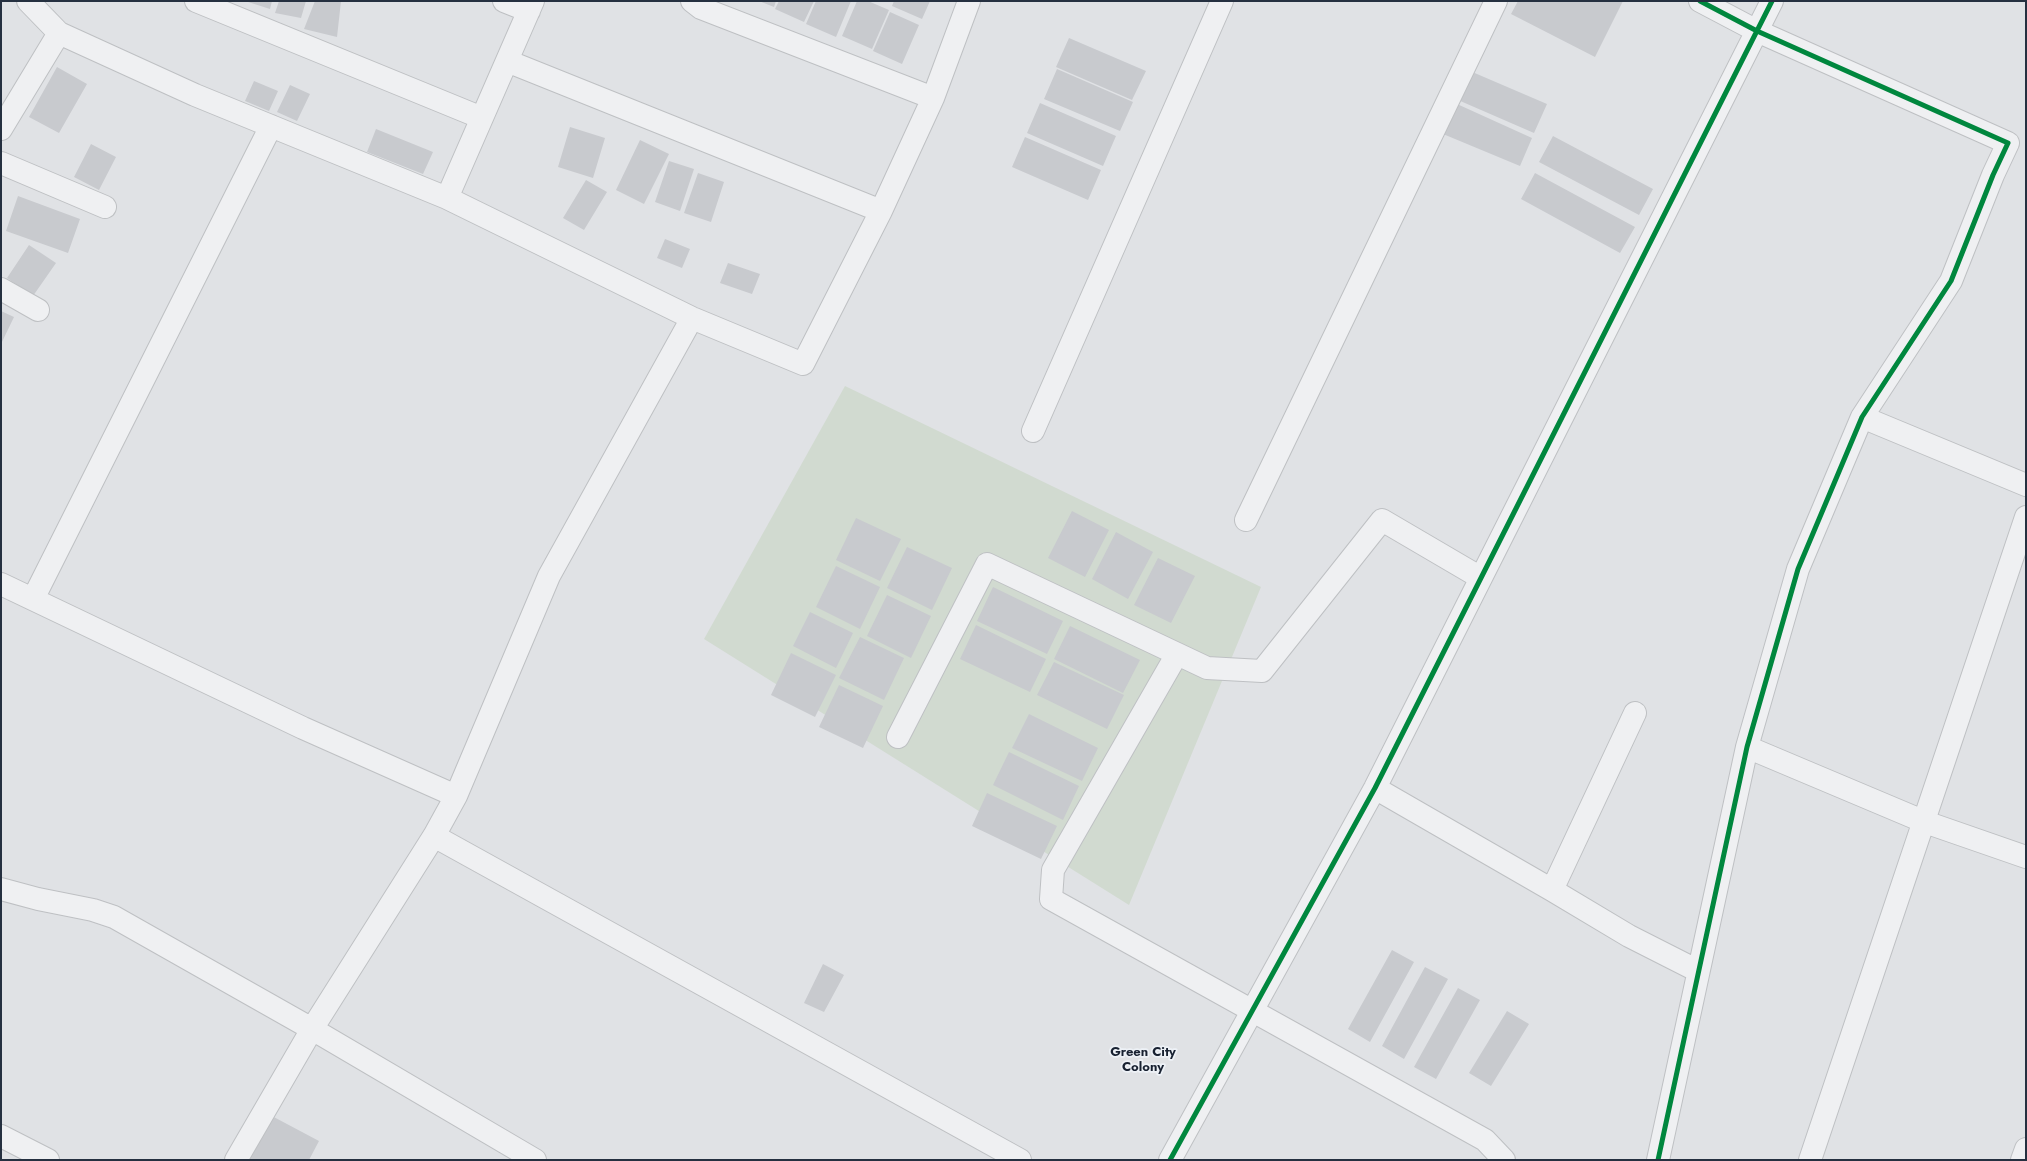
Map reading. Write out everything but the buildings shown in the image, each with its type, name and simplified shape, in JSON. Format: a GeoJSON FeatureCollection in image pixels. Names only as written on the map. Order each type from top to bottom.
{"type":"FeatureCollection","features":[{"type":"Feature","properties":{"kind":"street"},"geometry":{"type":"LineString","coordinates":[[28,1],[59,33],[195,95],[447,198],[692,318],[803,364],[881,211],[933,98],[969,1]]}},
{"type":"Feature","properties":{"kind":"street"},"geometry":{"type":"LineString","coordinates":[[196,1],[482,118]]}},
{"type":"Feature","properties":{"kind":"street"},"geometry":{"type":"LineString","coordinates":[[447,198],[531,6],[504,1]]}},
{"type":"Feature","properties":{"kind":"street"},"geometry":{"type":"LineString","coordinates":[[692,1],[701,8],[933,98]]}},
{"type":"Feature","properties":{"kind":"street"},"geometry":{"type":"LineString","coordinates":[[1033,431],[1222,1]]}},
{"type":"Feature","properties":{"kind":"street"},"geometry":{"type":"LineString","coordinates":[[1246,520],[1496,1]]}},
{"type":"Feature","properties":{"kind":"street"},"geometry":{"type":"LineString","coordinates":[[1661,1159],[1698,971],[1747,747],[1798,569],[1862,417],[1951,281],[1993,175],[2017,146],[1758,31],[1700,1]]}},
{"type":"Feature","properties":{"kind":"street"},"geometry":{"type":"LineString","coordinates":[[1170,1160],[1375,788],[1772,1]]}},
{"type":"Feature","properties":{"kind":"street"},"geometry":{"type":"LineString","coordinates":[[1,129],[59,33]]}},
{"type":"Feature","properties":{"kind":"street"},"geometry":{"type":"LineString","coordinates":[[507,61],[881,211]]}},
{"type":"Feature","properties":{"kind":"street"},"geometry":{"type":"LineString","coordinates":[[33,599],[271,126]]}},
{"type":"Feature","properties":{"kind":"street"},"geometry":{"type":"LineString","coordinates":[[1,164],[105,208]]}},
{"type":"Feature","properties":{"kind":"street"},"geometry":{"type":"LineString","coordinates":[[1,289],[38,310]]}},
{"type":"Feature","properties":{"kind":"street"},"geometry":{"type":"LineString","coordinates":[[236,1160],[312,1029],[434,836],[456,796],[549,576],[692,318]]}},
{"type":"Feature","properties":{"kind":"street"},"geometry":{"type":"LineString","coordinates":[[1862,417],[2026,485]]}},
{"type":"Feature","properties":{"kind":"street"},"geometry":{"type":"LineString","coordinates":[[1810,1160],[2026,518]]}},
{"type":"Feature","properties":{"kind":"street"},"geometry":{"type":"LineString","coordinates":[[898,737],[987,564],[1207,668],[1262,671],[1382,520],[1481,578]]}},
{"type":"Feature","properties":{"kind":"street"},"geometry":{"type":"LineString","coordinates":[[1,584],[303,728],[456,796]]}},
{"type":"Feature","properties":{"kind":"street"},"geometry":{"type":"LineString","coordinates":[[1177,654],[1053,870],[1051,899],[1485,1140],[1504,1160]]}},
{"type":"Feature","properties":{"kind":"street"},"geometry":{"type":"LineString","coordinates":[[1552,890],[1635,713]]}},
{"type":"Feature","properties":{"kind":"street"},"geometry":{"type":"LineString","coordinates":[[1747,747],[1924,822],[2026,857]]}},
{"type":"Feature","properties":{"kind":"street"},"geometry":{"type":"LineString","coordinates":[[1375,788],[1629,936],[1698,971]]}},
{"type":"Feature","properties":{"kind":"street"},"geometry":{"type":"LineString","coordinates":[[434,836],[1020,1160]]}},
{"type":"Feature","properties":{"kind":"street"},"geometry":{"type":"LineString","coordinates":[[1,889],[38,899],[93,910],[114,917],[312,1029],[535,1160]]}},
{"type":"Feature","properties":{"kind":"street"},"geometry":{"type":"LineString","coordinates":[[1,1136],[48,1160]]}},
{"type":"Feature","properties":{"kind":"street"},"geometry":{"type":"LineString","coordinates":[[2022,1160],[2026,1149]]}},
{"type":"Feature","properties":{"kind":"shaded area"},"geometry":{"type":"Polygon","coordinates":[[[845,386],[1261,587],[1129,905],[704,639],[845,386]]]}},
{"type":"Feature","properties":{"kind":"cycle path"},"geometry":{"type":"LineString","coordinates":[[1658,1160],[1747,747],[1798,569],[1862,417],[1951,281],[1993,175],[2008,143],[1757,31],[1700,1]]}},
{"type":"Feature","properties":{"kind":"cycle path"},"geometry":{"type":"LineString","coordinates":[[1170,1160],[1375,788],[1772,1]]}},
{"type":"Feature","properties":{"kind":"district","name":"Green City Colony"},"geometry":{"type":"Point","coordinates":[1143,1060]}}]}
